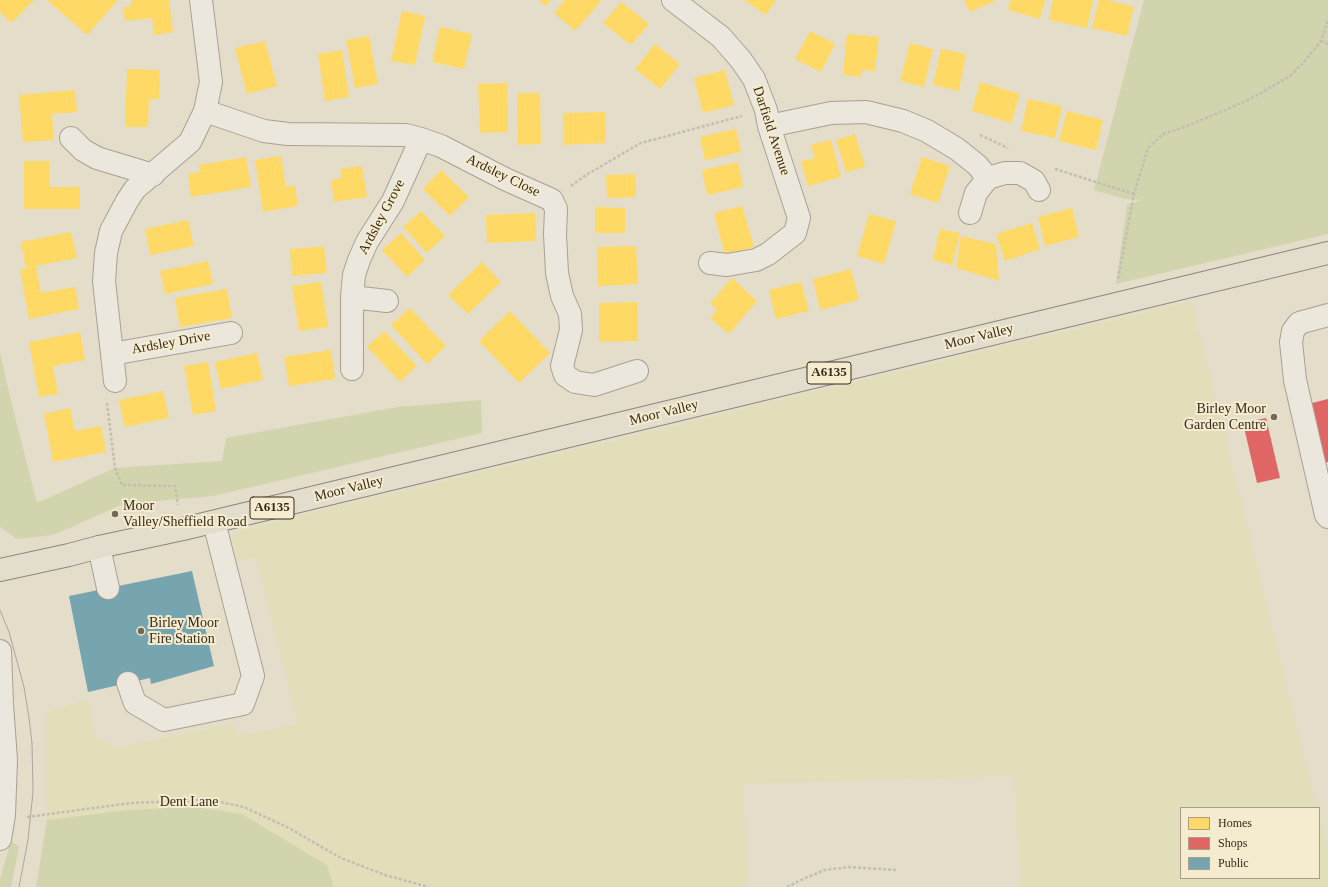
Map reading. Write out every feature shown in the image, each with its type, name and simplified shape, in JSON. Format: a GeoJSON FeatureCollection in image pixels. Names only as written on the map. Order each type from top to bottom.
{"type":"FeatureCollection","features":[{"type":"Feature","properties":{"kind":"main road","name":"Moor Valley"},"geometry":{"type":"LineString","coordinates":[[0,570],[214,522],[1328,253]]}},
{"type":"Feature","properties":{"kind":"street","name":"Ardsley Drive"},"geometry":{"type":"LineString","coordinates":[[115,381],[104,281],[106,253],[111,230],[135,189],[190,142],[205,111],[210,82],[201,0]]}},
{"type":"Feature","properties":{"kind":"street","name":"Darfield Avenue"},"geometry":{"type":"LineString","coordinates":[[685,3],[741,60],[754,79],[768,118],[799,218],[795,233],[768,254],[756,260],[727,265],[710,263]]}},
{"type":"Feature","properties":{"kind":"street","name":"Ardsley Close"},"geometry":{"type":"LineString","coordinates":[[205,111],[264,131],[288,134],[406,135],[441,146],[505,179],[552,200],[556,209],[555,234],[557,273],[562,296],[570,314],[571,330],[562,366],[566,375],[575,382],[594,385],[637,371]]}},
{"type":"Feature","properties":{"kind":"street"},"geometry":{"type":"LineString","coordinates":[[768,118],[866,112],[903,121],[927,132],[957,149],[977,165],[988,178]]}},
{"type":"Feature","properties":{"kind":"street"},"geometry":{"type":"LineString","coordinates":[[71,138],[84,150],[97,158],[153,175]]}},
{"type":"Feature","properties":{"kind":"street","name":"Ardsley Grove"},"geometry":{"type":"LineString","coordinates":[[352,369],[352,297],[354,275],[367,242],[393,200],[421,139]]}},
{"type":"Feature","properties":{"kind":"street"},"geometry":{"type":"LineString","coordinates":[[970,213],[976,194],[988,178],[1005,173],[1020,173],[1034,181],[1039,190]]}},
{"type":"Feature","properties":{"kind":"street"},"geometry":{"type":"LineString","coordinates":[[352,297],[387,301]]}},
{"type":"Feature","properties":{"kind":"street"},"geometry":{"type":"LineString","coordinates":[[1328,315],[1299,323],[1293,331],[1291,342],[1295,380],[1326,515],[1328,517]]}},
{"type":"Feature","properties":{"kind":"street","name":"Ardsley Drive"},"geometry":{"type":"LineString","coordinates":[[112,354],[231,333]]}},
{"type":"Feature","properties":{"kind":"street"},"geometry":{"type":"LineString","coordinates":[[128,683],[135,703],[164,720],[243,704],[253,676],[214,522]]}},
{"type":"Feature","properties":{"kind":"street"},"geometry":{"type":"LineString","coordinates":[[99,547],[108,588]]}},
{"type":"Feature","properties":{"kind":"street"},"geometry":{"type":"LineString","coordinates":[[0,651],[4,815],[0,838]]}},
{"type":"Feature","properties":{"kind":"path"},"geometry":{"type":"LineString","coordinates":[[1112,305],[1134,194],[1148,148],[1163,134],[1182,128],[1230,108],[1254,97],[1290,76],[1303,63],[1320,41],[1328,20]]}},
{"type":"Feature","properties":{"kind":"path"},"geometry":{"type":"LineString","coordinates":[[1320,41],[1328,44]]}},
{"type":"Feature","properties":{"kind":"path"},"geometry":{"type":"LineString","coordinates":[[552,200],[586,175],[641,143],[768,118]]}},
{"type":"Feature","properties":{"kind":"path"},"geometry":{"type":"LineString","coordinates":[[115,381],[106,386],[115,468],[122,485],[175,486],[182,529]]}},
{"type":"Feature","properties":{"kind":"path","name":"Dent Lane"},"geometry":{"type":"LineString","coordinates":[[4,815],[30,817],[131,803],[212,800],[244,807],[289,828],[341,858],[385,875],[429,887]]}},
{"type":"Feature","properties":{"kind":"path"},"geometry":{"type":"LineString","coordinates":[[787,887],[826,870],[848,867],[897,870]]}},
{"type":"Feature","properties":{"kind":"shaded area"},"geometry":{"type":"Polygon","coordinates":[[[1191,301],[1317,807],[1180,807],[1180,879],[1320,879],[1320,820],[1328,852],[1328,887],[1021,887],[1014,776],[743,784],[749,887],[334,887],[327,865],[127,810],[47,820],[46,713],[87,699],[96,738],[117,748],[234,723],[238,736],[298,724],[256,557],[237,562],[232,539],[236,531],[1191,301]]]}},
{"type":"Feature","properties":{"kind":"green space"},"geometry":{"type":"Polygon","coordinates":[[[1144,0],[1328,0],[1328,234],[1116,284],[1127,205],[1142,200],[1125,199],[1094,190],[1144,0]]]}},
{"type":"Feature","properties":{"kind":"green space"},"geometry":{"type":"Polygon","coordinates":[[[0,352],[37,503],[115,468],[222,461],[226,438],[398,407],[481,400],[482,433],[213,496],[123,504],[53,535],[17,539],[0,527],[0,352]]]}},
{"type":"Feature","properties":{"kind":"green space"},"geometry":{"type":"Polygon","coordinates":[[[194,807],[242,814],[327,865],[334,887],[36,887],[47,820],[127,810],[194,807]]]}},
{"type":"Feature","properties":{"kind":"green space"},"geometry":{"type":"Polygon","coordinates":[[[11,841],[19,847],[11,887],[0,887],[0,879],[11,841]]]}},
{"type":"Feature","properties":{"kind":"building: Homes"},"geometry":{"type":"Polygon","coordinates":[[[0,0],[34,0],[11,23],[0,12],[0,0]]]}},
{"type":"Feature","properties":{"kind":"building: Homes"},"geometry":{"type":"Polygon","coordinates":[[[47,0],[118,0],[87,35],[47,0]]]}},
{"type":"Feature","properties":{"kind":"building: Homes"},"geometry":{"type":"Polygon","coordinates":[[[131,0],[169,0],[173,32],[154,35],[152,18],[125,21],[123,7],[131,6],[131,0]]]}},
{"type":"Feature","properties":{"kind":"building: Homes"},"geometry":{"type":"Polygon","coordinates":[[[539,0],[551,0],[545,6],[539,0]]]}},
{"type":"Feature","properties":{"kind":"building: Homes"},"geometry":{"type":"Polygon","coordinates":[[[565,0],[601,1],[575,31],[554,13],[565,0]]]}},
{"type":"Feature","properties":{"kind":"building: Homes"},"geometry":{"type":"Polygon","coordinates":[[[744,0],[776,0],[766,15],[744,0]]]}},
{"type":"Feature","properties":{"kind":"building: Homes"},"geometry":{"type":"Polygon","coordinates":[[[964,0],[997,0],[970,12],[964,0]]]}},
{"type":"Feature","properties":{"kind":"building: Homes"},"geometry":{"type":"Polygon","coordinates":[[[1011,0],[1045,0],[1040,19],[1008,10],[1011,0]]]}},
{"type":"Feature","properties":{"kind":"building: Homes"},"geometry":{"type":"Polygon","coordinates":[[[1053,0],[1093,0],[1087,28],[1049,20],[1053,0]]]}},
{"type":"Feature","properties":{"kind":"building: Homes"},"geometry":{"type":"Polygon","coordinates":[[[1099,0],[1107,0],[1134,7],[1127,36],[1092,28],[1099,0]]]}},
{"type":"Feature","properties":{"kind":"building: Homes"},"geometry":{"type":"Polygon","coordinates":[[[621,2],[649,24],[631,45],[603,23],[621,2]]]}},
{"type":"Feature","properties":{"kind":"building: Homes"},"geometry":{"type":"Polygon","coordinates":[[[402,11],[425,16],[415,65],[391,61],[402,11]]]}},
{"type":"Feature","properties":{"kind":"building: Homes"},"geometry":{"type":"Polygon","coordinates":[[[440,27],[472,34],[464,69],[432,62],[440,27]]]}},
{"type":"Feature","properties":{"kind":"building: Homes"},"geometry":{"type":"Polygon","coordinates":[[[810,31],[835,44],[821,72],[795,59],[810,31]]]}},
{"type":"Feature","properties":{"kind":"building: Homes"},"geometry":{"type":"Polygon","coordinates":[[[847,34],[879,37],[875,71],[862,70],[862,77],[843,75],[847,34]]]}},
{"type":"Feature","properties":{"kind":"building: Homes"},"geometry":{"type":"Polygon","coordinates":[[[369,36],[378,84],[355,88],[346,40],[369,36]]]}},
{"type":"Feature","properties":{"kind":"building: Homes"},"geometry":{"type":"Polygon","coordinates":[[[265,41],[277,86],[247,94],[235,48],[265,41]]]}},
{"type":"Feature","properties":{"kind":"building: Homes"},"geometry":{"type":"Polygon","coordinates":[[[910,43],[933,49],[924,87],[900,81],[910,43]]]}},
{"type":"Feature","properties":{"kind":"building: Homes"},"geometry":{"type":"Polygon","coordinates":[[[655,44],[680,64],[660,89],[635,69],[655,44]]]}},
{"type":"Feature","properties":{"kind":"building: Homes"},"geometry":{"type":"Polygon","coordinates":[[[941,49],[966,54],[959,91],[933,85],[941,49]]]}},
{"type":"Feature","properties":{"kind":"building: Homes"},"geometry":{"type":"Polygon","coordinates":[[[342,50],[349,97],[325,101],[318,54],[342,50]]]}},
{"type":"Feature","properties":{"kind":"building: Homes"},"geometry":{"type":"Polygon","coordinates":[[[127,69],[160,70],[159,99],[149,99],[148,127],[125,127],[127,69]]]}},
{"type":"Feature","properties":{"kind":"building: Homes"},"geometry":{"type":"Polygon","coordinates":[[[725,70],[734,105],[703,113],[694,78],[725,70]]]}},
{"type":"Feature","properties":{"kind":"building: Homes"},"geometry":{"type":"Polygon","coordinates":[[[980,82],[1020,94],[1011,123],[972,111],[980,82]]]}},
{"type":"Feature","properties":{"kind":"building: Homes"},"geometry":{"type":"Polygon","coordinates":[[[507,83],[508,132],[480,133],[478,84],[507,83]]]}},
{"type":"Feature","properties":{"kind":"building: Homes"},"geometry":{"type":"Polygon","coordinates":[[[75,90],[77,112],[52,114],[54,140],[23,142],[19,95],[75,90]]]}},
{"type":"Feature","properties":{"kind":"building: Homes"},"geometry":{"type":"Polygon","coordinates":[[[517,93],[540,93],[541,144],[518,145],[517,93]]]}},
{"type":"Feature","properties":{"kind":"building: Homes"},"geometry":{"type":"Polygon","coordinates":[[[1028,99],[1062,106],[1055,138],[1021,131],[1028,99]]]}},
{"type":"Feature","properties":{"kind":"building: Homes"},"geometry":{"type":"Polygon","coordinates":[[[1067,111],[1103,120],[1096,150],[1059,141],[1067,111]]]}},
{"type":"Feature","properties":{"kind":"building: Homes"},"geometry":{"type":"Polygon","coordinates":[[[605,112],[606,143],[564,145],[563,113],[605,112]]]}},
{"type":"Feature","properties":{"kind":"building: Homes"},"geometry":{"type":"Polygon","coordinates":[[[736,129],[741,152],[705,160],[700,137],[736,129]]]}},
{"type":"Feature","properties":{"kind":"building: Homes"},"geometry":{"type":"Polygon","coordinates":[[[855,134],[865,167],[846,172],[836,140],[855,134]]]}},
{"type":"Feature","properties":{"kind":"building: Homes"},"geometry":{"type":"Polygon","coordinates":[[[831,140],[841,177],[808,186],[801,161],[815,158],[811,145],[831,140]]]}},
{"type":"Feature","properties":{"kind":"building: Homes"},"geometry":{"type":"Polygon","coordinates":[[[281,156],[286,187],[295,185],[298,206],[263,212],[255,160],[281,156]]]}},
{"type":"Feature","properties":{"kind":"building: Homes"},"geometry":{"type":"Polygon","coordinates":[[[246,157],[251,187],[191,197],[188,174],[200,172],[199,165],[246,157]]]}},
{"type":"Feature","properties":{"kind":"building: Homes"},"geometry":{"type":"Polygon","coordinates":[[[922,157],[950,166],[938,203],[910,194],[922,157]]]}},
{"type":"Feature","properties":{"kind":"building: Homes"},"geometry":{"type":"Polygon","coordinates":[[[24,161],[50,161],[50,187],[80,187],[80,209],[24,209],[24,161]]]}},
{"type":"Feature","properties":{"kind":"building: Homes"},"geometry":{"type":"Polygon","coordinates":[[[738,162],[743,187],[707,195],[702,170],[738,162]]]}},
{"type":"Feature","properties":{"kind":"building: Homes"},"geometry":{"type":"Polygon","coordinates":[[[362,166],[367,197],[334,202],[331,180],[342,178],[340,169],[362,166]]]}},
{"type":"Feature","properties":{"kind":"building: Homes"},"geometry":{"type":"Polygon","coordinates":[[[441,170],[469,197],[450,216],[423,189],[441,170]]]}},
{"type":"Feature","properties":{"kind":"building: Homes"},"geometry":{"type":"Polygon","coordinates":[[[635,174],[636,197],[607,198],[606,175],[635,174]]]}},
{"type":"Feature","properties":{"kind":"building: Homes"},"geometry":{"type":"Polygon","coordinates":[[[742,206],[754,247],[725,255],[714,213],[742,206]]]}},
{"type":"Feature","properties":{"kind":"building: Homes"},"geometry":{"type":"Polygon","coordinates":[[[595,207],[625,208],[625,233],[595,233],[595,207]]]}},
{"type":"Feature","properties":{"kind":"building: Homes"},"geometry":{"type":"Polygon","coordinates":[[[1072,208],[1079,237],[1045,246],[1038,217],[1072,208]]]}},
{"type":"Feature","properties":{"kind":"building: Homes"},"geometry":{"type":"Polygon","coordinates":[[[421,211],[445,236],[427,253],[403,227],[421,211]]]}},
{"type":"Feature","properties":{"kind":"building: Homes"},"geometry":{"type":"Polygon","coordinates":[[[535,213],[536,241],[487,243],[486,215],[535,213]]]}},
{"type":"Feature","properties":{"kind":"building: Homes"},"geometry":{"type":"Polygon","coordinates":[[[869,214],[896,221],[884,264],[857,256],[869,214]]]}},
{"type":"Feature","properties":{"kind":"building: Homes"},"geometry":{"type":"Polygon","coordinates":[[[188,220],[194,246],[150,255],[145,229],[188,220]]]}},
{"type":"Feature","properties":{"kind":"building: Homes"},"geometry":{"type":"Polygon","coordinates":[[[1032,223],[1040,249],[1005,261],[996,234],[1032,223]]]}},
{"type":"Feature","properties":{"kind":"building: Homes"},"geometry":{"type":"Polygon","coordinates":[[[940,229],[960,233],[952,265],[933,260],[940,229]]]}},
{"type":"Feature","properties":{"kind":"building: Homes"},"geometry":{"type":"Polygon","coordinates":[[[71,232],[77,258],[36,266],[41,293],[75,287],[79,309],[29,319],[20,270],[26,269],[21,242],[71,232]]]}},
{"type":"Feature","properties":{"kind":"building: Homes"},"geometry":{"type":"Polygon","coordinates":[[[401,233],[425,260],[407,277],[382,250],[401,233]]]}},
{"type":"Feature","properties":{"kind":"building: Homes"},"geometry":{"type":"Polygon","coordinates":[[[961,236],[996,244],[999,281],[956,268],[961,236]]]}},
{"type":"Feature","properties":{"kind":"building: Homes"},"geometry":{"type":"Polygon","coordinates":[[[324,246],[327,273],[292,276],[290,249],[324,246]]]}},
{"type":"Feature","properties":{"kind":"building: Homes"},"geometry":{"type":"Polygon","coordinates":[[[636,246],[638,284],[598,286],[597,247],[636,246]]]}},
{"type":"Feature","properties":{"kind":"building: Homes"},"geometry":{"type":"Polygon","coordinates":[[[208,261],[213,284],[165,294],[160,271],[208,261]]]}},
{"type":"Feature","properties":{"kind":"building: Homes"},"geometry":{"type":"Polygon","coordinates":[[[482,262],[501,282],[468,314],[448,295],[482,262]]]}},
{"type":"Feature","properties":{"kind":"building: Homes"},"geometry":{"type":"Polygon","coordinates":[[[851,269],[859,300],[820,310],[813,279],[851,269]]]}},
{"type":"Feature","properties":{"kind":"building: Homes"},"geometry":{"type":"Polygon","coordinates":[[[732,278],[757,301],[729,334],[710,318],[717,310],[710,303],[732,278]]]}},
{"type":"Feature","properties":{"kind":"building: Homes"},"geometry":{"type":"Polygon","coordinates":[[[321,282],[328,327],[299,331],[292,286],[321,282]]]}},
{"type":"Feature","properties":{"kind":"building: Homes"},"geometry":{"type":"Polygon","coordinates":[[[801,282],[809,311],[776,319],[769,290],[801,282]]]}},
{"type":"Feature","properties":{"kind":"building: Homes"},"geometry":{"type":"Polygon","coordinates":[[[227,289],[232,318],[180,327],[175,298],[227,289]]]}},
{"type":"Feature","properties":{"kind":"building: Homes"},"geometry":{"type":"Polygon","coordinates":[[[637,302],[638,341],[599,342],[599,303],[637,302]]]}},
{"type":"Feature","properties":{"kind":"building: Homes"},"geometry":{"type":"Polygon","coordinates":[[[410,308],[446,346],[427,364],[391,325],[410,308]]]}},
{"type":"Feature","properties":{"kind":"building: Homes"},"geometry":{"type":"Polygon","coordinates":[[[510,311],[550,353],[519,383],[479,341],[510,311]]]}},
{"type":"Feature","properties":{"kind":"building: Homes"},"geometry":{"type":"Polygon","coordinates":[[[384,331],[417,366],[400,382],[367,347],[384,331]]]}},
{"type":"Feature","properties":{"kind":"building: Homes"},"geometry":{"type":"Polygon","coordinates":[[[80,332],[85,360],[53,366],[58,394],[39,397],[29,342],[80,332]]]}},
{"type":"Feature","properties":{"kind":"building: Homes"},"geometry":{"type":"Polygon","coordinates":[[[331,350],[335,379],[289,386],[284,357],[331,350]]]}},
{"type":"Feature","properties":{"kind":"building: Homes"},"geometry":{"type":"Polygon","coordinates":[[[257,353],[263,380],[221,389],[215,362],[257,353]]]}},
{"type":"Feature","properties":{"kind":"building: Homes"},"geometry":{"type":"Polygon","coordinates":[[[208,362],[216,411],[193,415],[184,366],[208,362]]]}},
{"type":"Feature","properties":{"kind":"building: Homes"},"geometry":{"type":"Polygon","coordinates":[[[163,391],[169,418],[125,427],[119,400],[163,391]]]}},
{"type":"Feature","properties":{"kind":"building: Homes"},"geometry":{"type":"Polygon","coordinates":[[[70,408],[75,431],[101,426],[106,452],[53,462],[44,414],[70,408]]]}},
{"type":"Feature","properties":{"kind":"building: Shops"},"geometry":{"type":"Polygon","coordinates":[[[1328,399],[1328,462],[1324,463],[1308,404],[1328,399]]]}},
{"type":"Feature","properties":{"kind":"building: Shops"},"geometry":{"type":"Polygon","coordinates":[[[1266,418],[1280,478],[1257,483],[1243,423],[1266,418]]]}},
{"type":"Feature","properties":{"kind":"building: Public","name":"Birley Moor Fire Station"},"geometry":{"type":"Polygon","coordinates":[[[192,571],[214,666],[151,684],[150,678],[88,692],[69,596],[192,571]]]}},
{"type":"Feature","properties":{"kind":"tram line"},"geometry":{"type":"LineString","coordinates":[[0,610],[9,632],[24,687],[32,743],[33,792],[28,840],[19,887]]}},
{"type":"Feature","properties":{"kind":"place","name":"Birley Moor Garden Centre"},"geometry":{"type":"Point","coordinates":[1274,417]}},
{"type":"Feature","properties":{"kind":"place","name":"Moor Valley/Sheffield Road"},"geometry":{"type":"Point","coordinates":[115,514]}},
{"type":"Feature","properties":{"kind":"place","name":"Birley Moor Fire Station"},"geometry":{"type":"Point","coordinates":[141,631]}}]}
